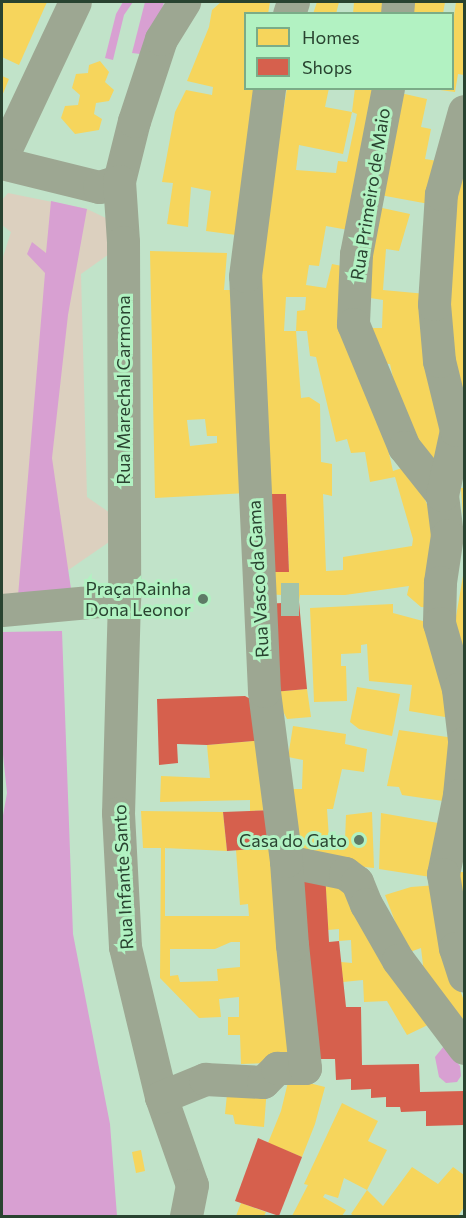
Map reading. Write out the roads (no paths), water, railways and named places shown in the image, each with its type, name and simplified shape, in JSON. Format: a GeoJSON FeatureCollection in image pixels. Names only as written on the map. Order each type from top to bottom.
{"type":"FeatureCollection","features":[{"type":"Feature","properties":{"kind":"street"},"geometry":{"type":"LineString","coordinates":[[2,157],[75,2]]}},
{"type":"Feature","properties":{"kind":"street","name":"Rua Marechal Carmona"},"geometry":{"type":"LineString","coordinates":[[124,599],[123,242],[109,184],[134,121],[161,39],[184,2]]}},
{"type":"Feature","properties":{"kind":"street","name":"Rua Vasco da Gama"},"geometry":{"type":"LineString","coordinates":[[161,1097],[205,1079],[263,1082],[277,1068],[305,1068],[286,861],[264,691],[245,276],[269,90]]}},
{"type":"Feature","properties":{"kind":"street","name":"Rua Primeiro de Maio"},"geometry":{"type":"LineString","coordinates":[[388,90],[356,254],[353,324],[404,447],[442,495]]}},
{"type":"Feature","properties":{"kind":"street"},"geometry":{"type":"LineString","coordinates":[[465,111],[441,194],[434,304],[439,361],[456,430],[442,495],[447,535],[440,582],[439,623],[458,689],[465,742],[459,795],[443,874],[455,948],[465,976]]}},
{"type":"Feature","properties":{"kind":"street"},"geometry":{"type":"LineString","coordinates":[[2,162],[109,184]]}},
{"type":"Feature","properties":{"kind":"street"},"geometry":{"type":"LineString","coordinates":[[2,610],[124,599]]}},
{"type":"Feature","properties":{"kind":"street","name":"Rua Infante Santo"},"geometry":{"type":"LineString","coordinates":[[124,599],[118,813],[125,947],[161,1097],[192,1185],[186,1216]]}},
{"type":"Feature","properties":{"kind":"street"},"geometry":{"type":"LineString","coordinates":[[286,861],[345,873],[357,882],[366,904],[398,960],[465,1048]]}},
{"type":"Feature","properties":{"kind":"tunnel"},"geometry":{"type":"LineString","coordinates":[[281,599],[299,599]]}},
{"type":"Feature","properties":{"kind":"place","name":"Praça Rainha Dona Leonor"},"geometry":{"type":"Point","coordinates":[203,599]}},
{"type":"Feature","properties":{"kind":"place","name":"Casa do Gato"},"geometry":{"type":"Point","coordinates":[359,840]}}]}
